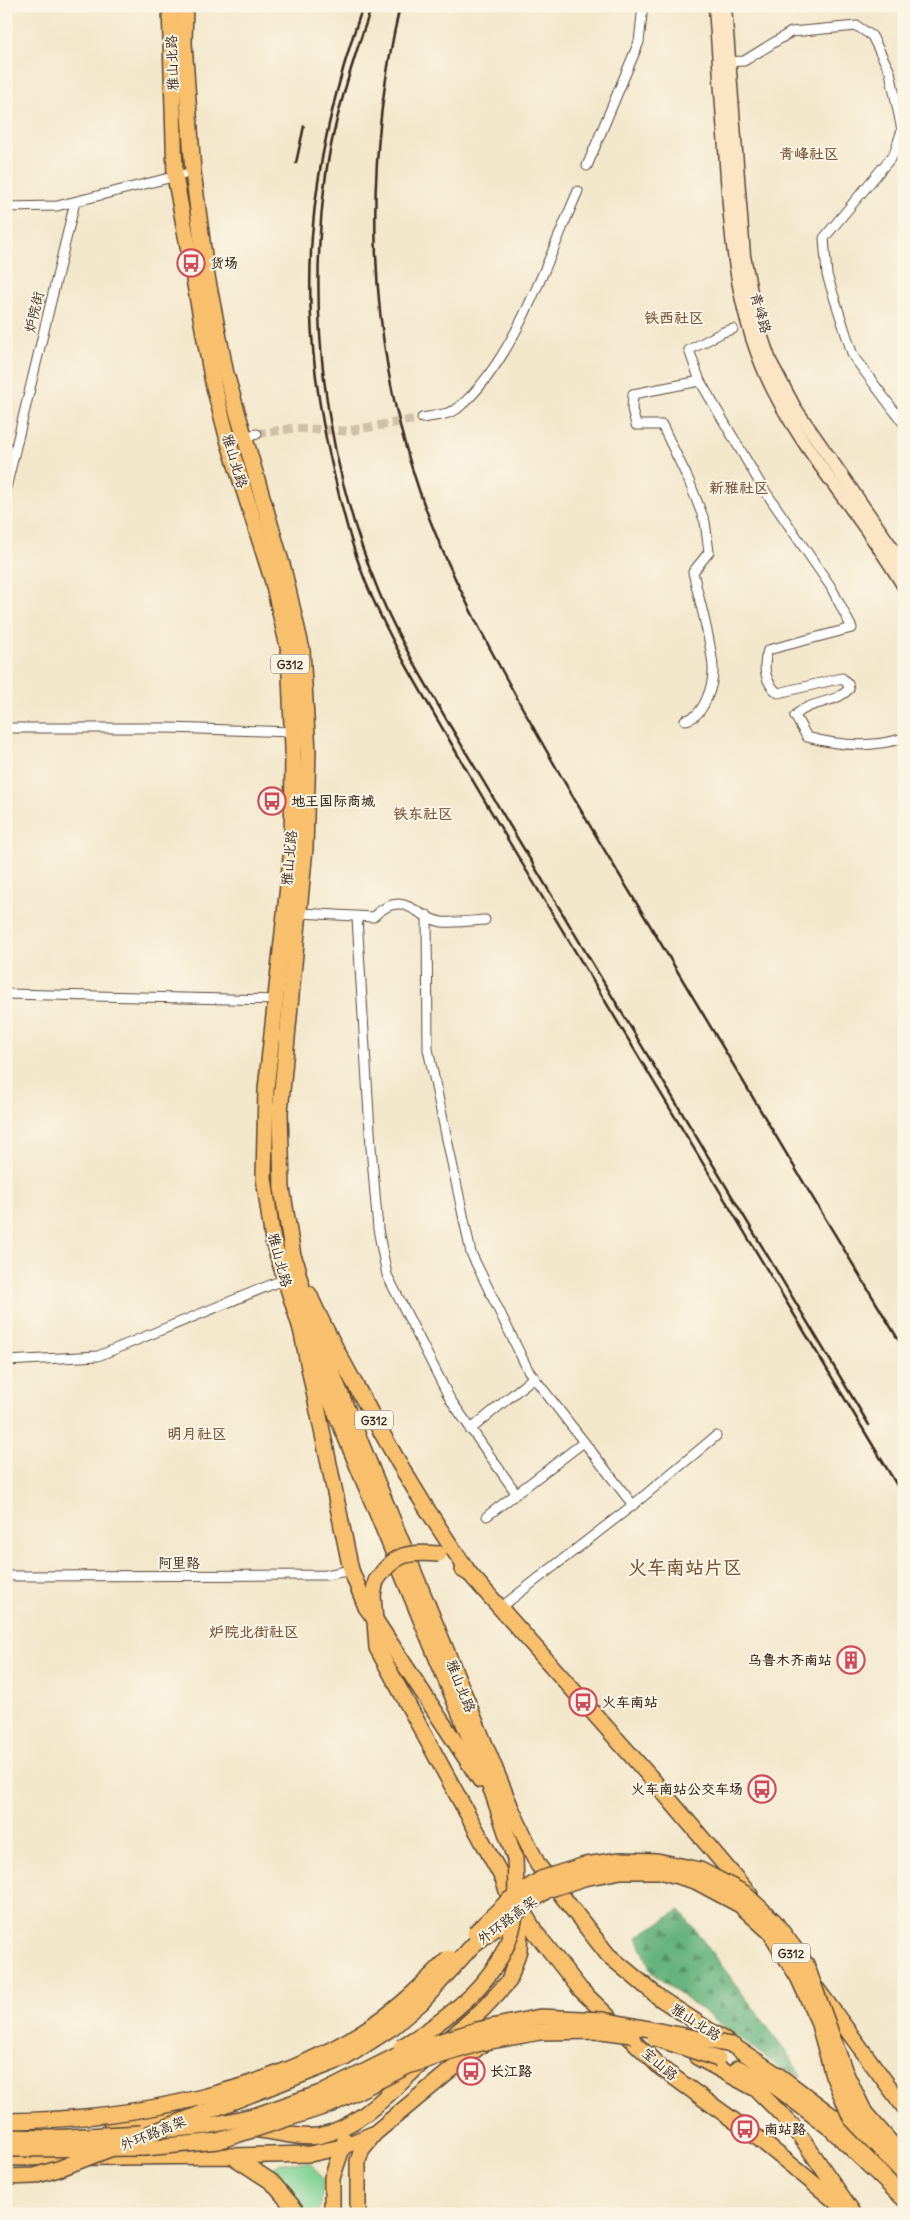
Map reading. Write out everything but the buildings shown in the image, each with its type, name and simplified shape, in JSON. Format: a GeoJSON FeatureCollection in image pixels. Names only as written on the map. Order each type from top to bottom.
{"type":"FeatureCollection","features":[{"type":"Feature","properties":{"kind":"main road","name":"雅山北路"},"geometry":{"type":"LineString","coordinates":[[170,6],[175,176],[213,382],[228,440],[273,582],[289,651],[293,732],[292,849],[266,1089],[264,1178],[273,1241],[301,1330],[351,1570],[366,1607],[500,1814]]}},
{"type":"Feature","properties":{"kind":"main road","name":"雅山北路"},"geometry":{"type":"LineString","coordinates":[[185,6],[184,43],[193,172],[206,271],[226,374],[250,435],[302,650],[308,752],[306,848],[280,1112],[282,1188],[293,1256],[314,1329],[511,1808],[538,1864],[608,1955],[661,1999],[778,2075],[835,2118],[904,2182]]}},
{"type":"Feature","properties":{"kind":"main road","name":"青峰路"},"geometry":{"type":"LineString","coordinates":[[715,6],[724,62],[744,256],[749,290],[765,346],[778,377],[795,408],[904,565]]}},
{"type":"Feature","properties":{"kind":"main road","name":"青峰路"},"geometry":{"type":"LineString","coordinates":[[726,6],[724,62],[733,255],[741,298],[756,350],[766,376],[790,418],[884,552],[904,587]]}},
{"type":"Feature","properties":{"kind":"main road","name":"雅山北路"},"geometry":{"type":"LineString","coordinates":[[293,1256],[322,1324],[374,1420],[436,1526],[470,1574]]}},
{"type":"Feature","properties":{"kind":"main road"},"geometry":{"type":"LineString","coordinates":[[301,1330],[500,1814],[515,1860],[517,1889],[514,1923],[501,1954],[483,1980],[459,2008],[422,2035],[326,2091]]}},
{"type":"Feature","properties":{"kind":"main road"},"geometry":{"type":"LineString","coordinates":[[374,1618],[373,1595],[376,1581],[387,1564],[398,1556],[419,1552],[438,1554],[470,1574]]}},
{"type":"Feature","properties":{"kind":"main road","name":"G312"},"geometry":{"type":"LineString","coordinates":[[470,1574],[652,1779],[752,1897],[904,2107]]}},
{"type":"Feature","properties":{"kind":"main road","name":"G312"},"geometry":{"type":"LineString","coordinates":[[374,1618],[377,1648],[383,1662],[504,1879]]}},
{"type":"Feature","properties":{"kind":"main road","name":"外环路高架"},"geometry":{"type":"LineString","coordinates":[[6,2120],[92,2117],[149,2109],[225,2090],[309,2060],[344,2044],[380,2020],[410,1996],[509,1900],[540,1879],[585,1865],[620,1860],[657,1861],[700,1870],[744,1893],[774,1921],[806,1964],[845,2072],[865,2113],[904,2158]]}},
{"type":"Feature","properties":{"kind":"main road","name":"外环路高架"},"geometry":{"type":"LineString","coordinates":[[6,2177],[34,2176],[58,2169],[345,2058],[393,2027],[422,2002],[473,1945],[547,1890],[584,1878],[621,1871],[660,1871],[695,1881],[740,1905],[770,1932],[798,1977],[818,2021],[833,2075],[852,2118],[904,2174]]}},
{"type":"Feature","properties":{"kind":"main road"},"geometry":{"type":"LineString","coordinates":[[317,2136],[352,2123],[483,2009],[509,1980],[520,1950],[520,1930],[504,1879]]}},
{"type":"Feature","properties":{"kind":"main road","name":"宝山路"},"geometry":{"type":"LineString","coordinates":[[504,1879],[536,1934],[580,1989],[661,2068],[758,2138],[853,2214]]}},
{"type":"Feature","properties":{"kind":"main road"},"geometry":{"type":"LineString","coordinates":[[6,2137],[50,2138],[135,2133],[208,2126],[258,2115],[326,2091],[402,2053],[477,2030],[540,2017],[603,2020],[731,2045]]}},
{"type":"Feature","properties":{"kind":"main road"},"geometry":{"type":"LineString","coordinates":[[358,2214],[358,2167],[362,2149],[375,2133],[492,2036],[511,2024],[548,2017],[581,2021],[661,2068]]}},
{"type":"Feature","properties":{"kind":"main road"},"geometry":{"type":"LineString","coordinates":[[6,2150],[145,2148],[218,2141],[332,2104],[408,2066],[480,2043],[540,2032],[601,2031],[659,2038],[776,2087],[830,2128],[904,2199]]}},
{"type":"Feature","properties":{"kind":"main road"},"geometry":{"type":"LineString","coordinates":[[717,2062],[756,2089],[794,2127],[853,2214]]}},
{"type":"Feature","properties":{"kind":"main road"},"geometry":{"type":"LineString","coordinates":[[6,2120],[179,2119],[317,2136],[342,2147],[358,2167]]}},
{"type":"Feature","properties":{"kind":"main road"},"geometry":{"type":"LineString","coordinates":[[332,2214],[332,2178],[352,2123]]}},
{"type":"Feature","properties":{"kind":"main road"},"geometry":{"type":"LineString","coordinates":[[6,2158],[310,2154],[342,2147],[375,2133]]}},
{"type":"Feature","properties":{"kind":"main road"},"geometry":{"type":"LineString","coordinates":[[232,2156],[272,2182],[288,2199],[298,2214]]}},
{"type":"Feature","properties":{"kind":"street"},"geometry":{"type":"LineString","coordinates":[[587,166],[639,42],[643,6]]}},
{"type":"Feature","properties":{"kind":"street"},"geometry":{"type":"LineString","coordinates":[[724,62],[744,61],[791,32],[857,26],[872,36],[890,72],[902,130],[894,154],[824,238],[827,275],[853,356],[904,424]]}},
{"type":"Feature","properties":{"kind":"street"},"geometry":{"type":"LineString","coordinates":[[6,207],[57,206],[193,172]]}},
{"type":"Feature","properties":{"kind":"street"},"geometry":{"type":"LineString","coordinates":[[422,418],[457,410],[480,386],[503,354],[525,312],[578,191]]}},
{"type":"Feature","properties":{"kind":"street","name":"炉院街"},"geometry":{"type":"LineString","coordinates":[[6,488],[75,202]]}},
{"type":"Feature","properties":{"kind":"street"},"geometry":{"type":"LineString","coordinates":[[734,330],[723,332],[689,350],[700,381],[762,485],[831,587],[852,628],[768,650],[765,657],[765,676],[771,688],[778,694],[842,678],[848,684],[849,689],[842,697],[802,708],[795,716],[807,737],[841,745],[891,742],[904,738]]}},
{"type":"Feature","properties":{"kind":"street"},"geometry":{"type":"LineString","coordinates":[[685,720],[699,714],[705,704],[713,668],[693,572],[709,552],[705,522],[689,481],[662,425],[636,425],[632,409],[633,394],[700,381]]}},
{"type":"Feature","properties":{"kind":"street"},"geometry":{"type":"LineString","coordinates":[[228,440],[250,435]]}},
{"type":"Feature","properties":{"kind":"street"},"geometry":{"type":"LineString","coordinates":[[6,728],[169,728],[293,732]]}},
{"type":"Feature","properties":{"kind":"street"},"geometry":{"type":"LineString","coordinates":[[300,914],[357,918],[373,917],[382,908],[396,904],[410,906],[440,922],[485,920]]}},
{"type":"Feature","properties":{"kind":"street"},"geometry":{"type":"LineString","coordinates":[[427,915],[428,1048],[471,1253],[528,1370],[633,1505]]}},
{"type":"Feature","properties":{"kind":"street"},"geometry":{"type":"LineString","coordinates":[[357,918],[378,1229],[387,1275],[450,1400],[516,1493]]}},
{"type":"Feature","properties":{"kind":"street"},"geometry":{"type":"LineString","coordinates":[[6,994],[291,1000]]}},
{"type":"Feature","properties":{"kind":"street"},"geometry":{"type":"LineString","coordinates":[[6,1361],[98,1356],[285,1279]]}},
{"type":"Feature","properties":{"kind":"street"},"geometry":{"type":"LineString","coordinates":[[470,1430],[534,1377]]}},
{"type":"Feature","properties":{"kind":"street"},"geometry":{"type":"LineString","coordinates":[[500,1608],[633,1505],[716,1436]]}},
{"type":"Feature","properties":{"kind":"street"},"geometry":{"type":"LineString","coordinates":[[487,1516],[584,1442]]}},
{"type":"Feature","properties":{"kind":"street","name":"阿里路"},"geometry":{"type":"LineString","coordinates":[[6,1576],[326,1575],[351,1570]]}},
{"type":"Feature","properties":{"kind":"green space"},"geometry":{"type":"Polygon","coordinates":[[[680,1910],[787,2053],[802,2076],[781,2069],[652,1973],[637,1937],[680,1910]]]}},
{"type":"Feature","properties":{"kind":"green space"},"geometry":{"type":"Polygon","coordinates":[[[280,2163],[310,2163],[323,2179],[321,2206],[317,2214],[308,2213],[275,2172],[274,2167],[280,2163]]]}},
{"type":"Feature","properties":{"kind":"tunnel"},"geometry":{"type":"LineString","coordinates":[[257,434],[294,428],[348,431],[422,418]]}},
{"type":"Feature","properties":{"kind":"railway"},"geometry":{"type":"LineString","coordinates":[[363,6],[344,65],[329,123],[318,180],[312,236],[310,292],[313,350],[321,409],[333,470],[349,535],[360,566],[380,615],[398,650],[481,795],[904,1497]]}},
{"type":"Feature","properties":{"kind":"railway"},"geometry":{"type":"LineString","coordinates":[[372,6],[346,86],[331,146],[321,220],[319,274],[324,382],[344,488],[359,539],[385,607],[449,724],[869,1425]]}},
{"type":"Feature","properties":{"kind":"railway"},"geometry":{"type":"LineString","coordinates":[[400,6],[388,66],[380,127],[376,188],[376,250],[380,311],[388,371],[401,431],[419,490],[437,538],[470,609],[558,771],[904,1349]]}},
{"type":"Feature","properties":{"kind":"railway"},"geometry":{"type":"LineString","coordinates":[[296,163],[304,126]]}},
{"type":"Feature","properties":{"kind":"place","name":"货场"},"geometry":{"type":"Point","coordinates":[191,263]}},
{"type":"Feature","properties":{"kind":"place","name":"地王国际商城"},"geometry":{"type":"Point","coordinates":[272,801]}},
{"type":"Feature","properties":{"kind":"place","name":"乌鲁木齐南站"},"geometry":{"type":"Point","coordinates":[851,1660]}},
{"type":"Feature","properties":{"kind":"place","name":"火车南站"},"geometry":{"type":"Point","coordinates":[583,1702]}},
{"type":"Feature","properties":{"kind":"place","name":"火车南站公交车场"},"geometry":{"type":"Point","coordinates":[762,1789]}},
{"type":"Feature","properties":{"kind":"place","name":"长江路"},"geometry":{"type":"Point","coordinates":[471,2071]}},
{"type":"Feature","properties":{"kind":"place","name":"南站路"},"geometry":{"type":"Point","coordinates":[745,2129]}},
{"type":"Feature","properties":{"kind":"district","name":"青峰社区"},"geometry":{"type":"Point","coordinates":[809,153]}},
{"type":"Feature","properties":{"kind":"district","name":"铁西社区"},"geometry":{"type":"Point","coordinates":[674,317]}},
{"type":"Feature","properties":{"kind":"district","name":"新雅社区"},"geometry":{"type":"Point","coordinates":[739,487]}},
{"type":"Feature","properties":{"kind":"district","name":"铁东社区"},"geometry":{"type":"Point","coordinates":[423,813]}},
{"type":"Feature","properties":{"kind":"district","name":"明月社区"},"geometry":{"type":"Point","coordinates":[197,1433]}},
{"type":"Feature","properties":{"kind":"district","name":"火车南站片区"},"geometry":{"type":"Point","coordinates":[685,1567]}},
{"type":"Feature","properties":{"kind":"district","name":"炉院北街社区"},"geometry":{"type":"Point","coordinates":[254,1631]}}]}
